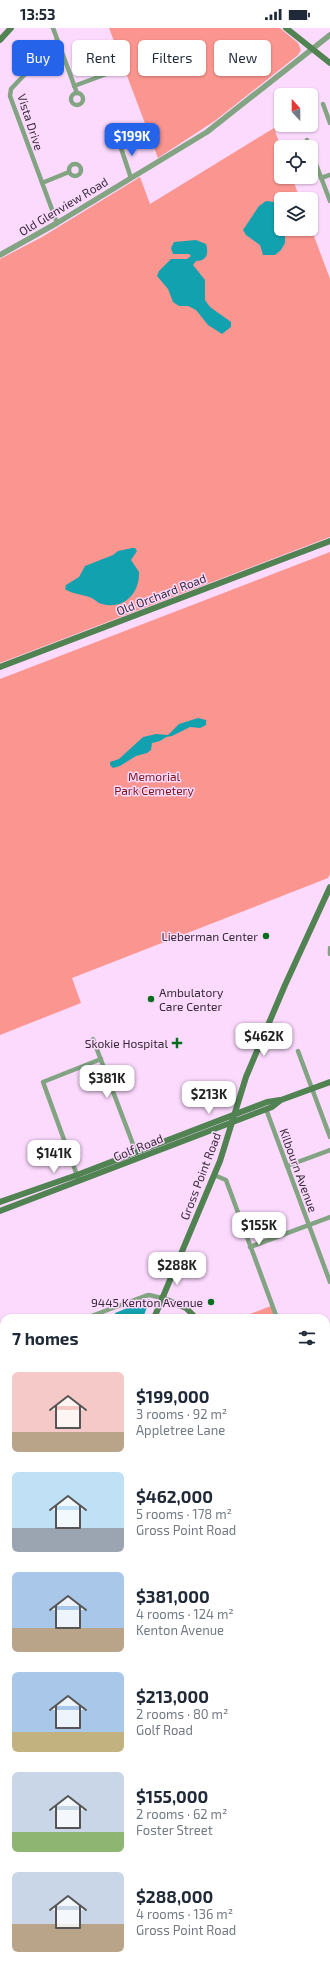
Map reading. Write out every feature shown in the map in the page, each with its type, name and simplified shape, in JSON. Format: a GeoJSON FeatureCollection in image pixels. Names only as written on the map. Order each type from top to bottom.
{"type":"FeatureCollection","features":[{"type":"Feature","properties":{"kind":"main road"},"geometry":{"type":"LineString","coordinates":[[0,40],[11,28]]}},
{"type":"Feature","properties":{"kind":"main road"},"geometry":{"type":"LineString","coordinates":[[286,28],[330,63]]}},
{"type":"Feature","properties":{"kind":"main road","name":"Old Orchard Road"},"geometry":{"type":"LineString","coordinates":[[0,667],[330,541]]}},
{"type":"Feature","properties":{"kind":"main road","name":"Gross Point Road"},"geometry":{"type":"LineString","coordinates":[[156,1314],[214,1174],[245,1081],[285,985],[330,888]]}},
{"type":"Feature","properties":{"kind":"main road","name":"Golf Road"},"geometry":{"type":"LineString","coordinates":[[0,1202],[78,1178],[266,1109],[282,1100],[330,1082]]}},
{"type":"Feature","properties":{"kind":"main road","name":"Golf Road"},"geometry":{"type":"LineString","coordinates":[[0,1211],[136,1152],[267,1102],[282,1100]]}},
{"type":"Feature","properties":{"kind":"main road"},"geometry":{"type":"LineString","coordinates":[[162,1298],[186,1308],[192,1314]]}},
{"type":"Feature","properties":{"kind":"street"},"geometry":{"type":"LineString","coordinates":[[53,28],[57,40]]}},
{"type":"Feature","properties":{"kind":"street","name":"Old Glenview Road"},"geometry":{"type":"LineString","coordinates":[[0,255],[57,224],[207,132],[330,35]]}},
{"type":"Feature","properties":{"kind":"street"},"geometry":{"type":"LineString","coordinates":[[64,59],[77,93]]}},
{"type":"Feature","properties":{"kind":"street","name":"Vista Drive"},"geometry":{"type":"LineString","coordinates":[[24,76],[10,92],[10,99],[57,224]]}},
{"type":"Feature","properties":{"kind":"street"},"geometry":{"type":"LineString","coordinates":[[74,86],[101,76]]}},
{"type":"Feature","properties":{"kind":"street"},"geometry":{"type":"LineString","coordinates":[[323,104],[330,122]]}},
{"type":"Feature","properties":{"kind":"street"},"geometry":{"type":"LineString","coordinates":[[118,139],[131,178]]}},
{"type":"Feature","properties":{"kind":"street"},"geometry":{"type":"LineString","coordinates":[[318,170],[330,201]]}},
{"type":"Feature","properties":{"kind":"street"},"geometry":{"type":"LineString","coordinates":[[42,183],[68,172]]}},
{"type":"Feature","properties":{"kind":"street"},"geometry":{"type":"LineString","coordinates":[[321,178],[330,175]]}},
{"type":"Feature","properties":{"kind":"street"},"geometry":{"type":"LineString","coordinates":[[330,948],[330,954]]}},
{"type":"Feature","properties":{"kind":"street"},"geometry":{"type":"LineString","coordinates":[[93,1039],[136,1152]]}},
{"type":"Feature","properties":{"kind":"street"},"geometry":{"type":"LineString","coordinates":[[298,1051],[330,1137]]}},
{"type":"Feature","properties":{"kind":"street"},"geometry":{"type":"LineString","coordinates":[[78,1178],[43,1082],[101,1059]]}},
{"type":"Feature","properties":{"kind":"street","name":"Kilbourn Avenue"},"geometry":{"type":"LineString","coordinates":[[266,1109],[330,1282]]}},
{"type":"Feature","properties":{"kind":"street"},"geometry":{"type":"LineString","coordinates":[[287,1166],[330,1150]]}},
{"type":"Feature","properties":{"kind":"street"},"geometry":{"type":"LineString","coordinates":[[214,1174],[226,1180],[275,1314]]}},
{"type":"Feature","properties":{"kind":"street"},"geometry":{"type":"LineString","coordinates":[[250,1247],[330,1217]]}},
{"type":"Feature","properties":{"kind":"street"},"geometry":{"type":"LineString","coordinates":[[97,1314],[149,1294],[162,1298]]}},
{"type":"Feature","properties":{"kind":"green space"},"geometry":{"type":"Polygon","coordinates":[[[109,28],[280,28],[298,43],[301,50],[298,55],[216,120],[158,158],[127,76],[130,76],[130,40],[114,40],[109,28]]]}},
{"type":"Feature","properties":{"kind":"green space"},"geometry":{"type":"Polygon","coordinates":[[[274,128],[274,132],[275,132],[278,140],[274,140],[274,184],[295,184],[297,192],[274,192],[274,236],[314,236],[330,279],[330,537],[0,663],[0,259],[42,237],[140,177],[150,204],[274,128]]]}},
{"type":"Feature","properties":{"kind":"green space","name":"Memorial Park Cemetery"},"geometry":{"type":"Polygon","coordinates":[[[330,552],[330,874],[328,878],[72,978],[81,1003],[0,1035],[0,679],[330,552]]]}},
{"type":"Feature","properties":{"kind":"green space"},"geometry":{"type":"Polygon","coordinates":[[[271,1306],[274,1314],[250,1314],[271,1306]]]}},
{"type":"Feature","properties":{"kind":"shaded area"},"geometry":{"type":"Polygon","coordinates":[[[266,201],[274,202],[274,236],[285,236],[285,243],[281,250],[275,255],[263,255],[260,245],[246,235],[243,230],[259,206],[266,201]]]}},
{"type":"Feature","properties":{"kind":"shaded area"},"geometry":{"type":"Polygon","coordinates":[[[196,240],[206,244],[207,247],[205,258],[200,261],[196,261],[193,265],[205,280],[205,300],[210,307],[231,322],[231,327],[222,334],[208,325],[196,310],[188,306],[179,306],[173,302],[168,289],[157,276],[159,271],[171,259],[187,259],[191,256],[189,254],[173,254],[171,248],[174,242],[196,240]]]}},
{"type":"Feature","properties":{"kind":"shaded area"},"geometry":{"type":"Polygon","coordinates":[[[135,548],[137,551],[131,560],[139,572],[139,580],[134,593],[124,602],[110,605],[102,604],[91,598],[65,589],[66,585],[79,577],[85,566],[113,555],[118,551],[135,548]]]}},
{"type":"Feature","properties":{"kind":"shaded area"},"geometry":{"type":"Polygon","coordinates":[[[198,718],[206,720],[206,725],[200,728],[190,727],[172,736],[152,743],[151,750],[147,753],[136,756],[120,766],[113,768],[110,765],[110,762],[119,759],[143,737],[156,734],[168,735],[179,724],[198,718]]]}},
{"type":"Feature","properties":{"kind":"shaded area"},"geometry":{"type":"Polygon","coordinates":[[[150,1299],[144,1314],[115,1313],[150,1299]]]}},
{"type":"Feature","properties":{"kind":"place","name":"Lieberman Center"},"geometry":{"type":"Point","coordinates":[266,936]}},
{"type":"Feature","properties":{"kind":"place","name":"Ambulatory Care Center"},"geometry":{"type":"Point","coordinates":[151,999]}},
{"type":"Feature","properties":{"kind":"place","name":"Skokie Hospital"},"geometry":{"type":"Point","coordinates":[177,1043]}},
{"type":"Feature","properties":{"kind":"place","name":"9445 Kenton Avenue"},"geometry":{"type":"Point","coordinates":[211,1302]}}]}
